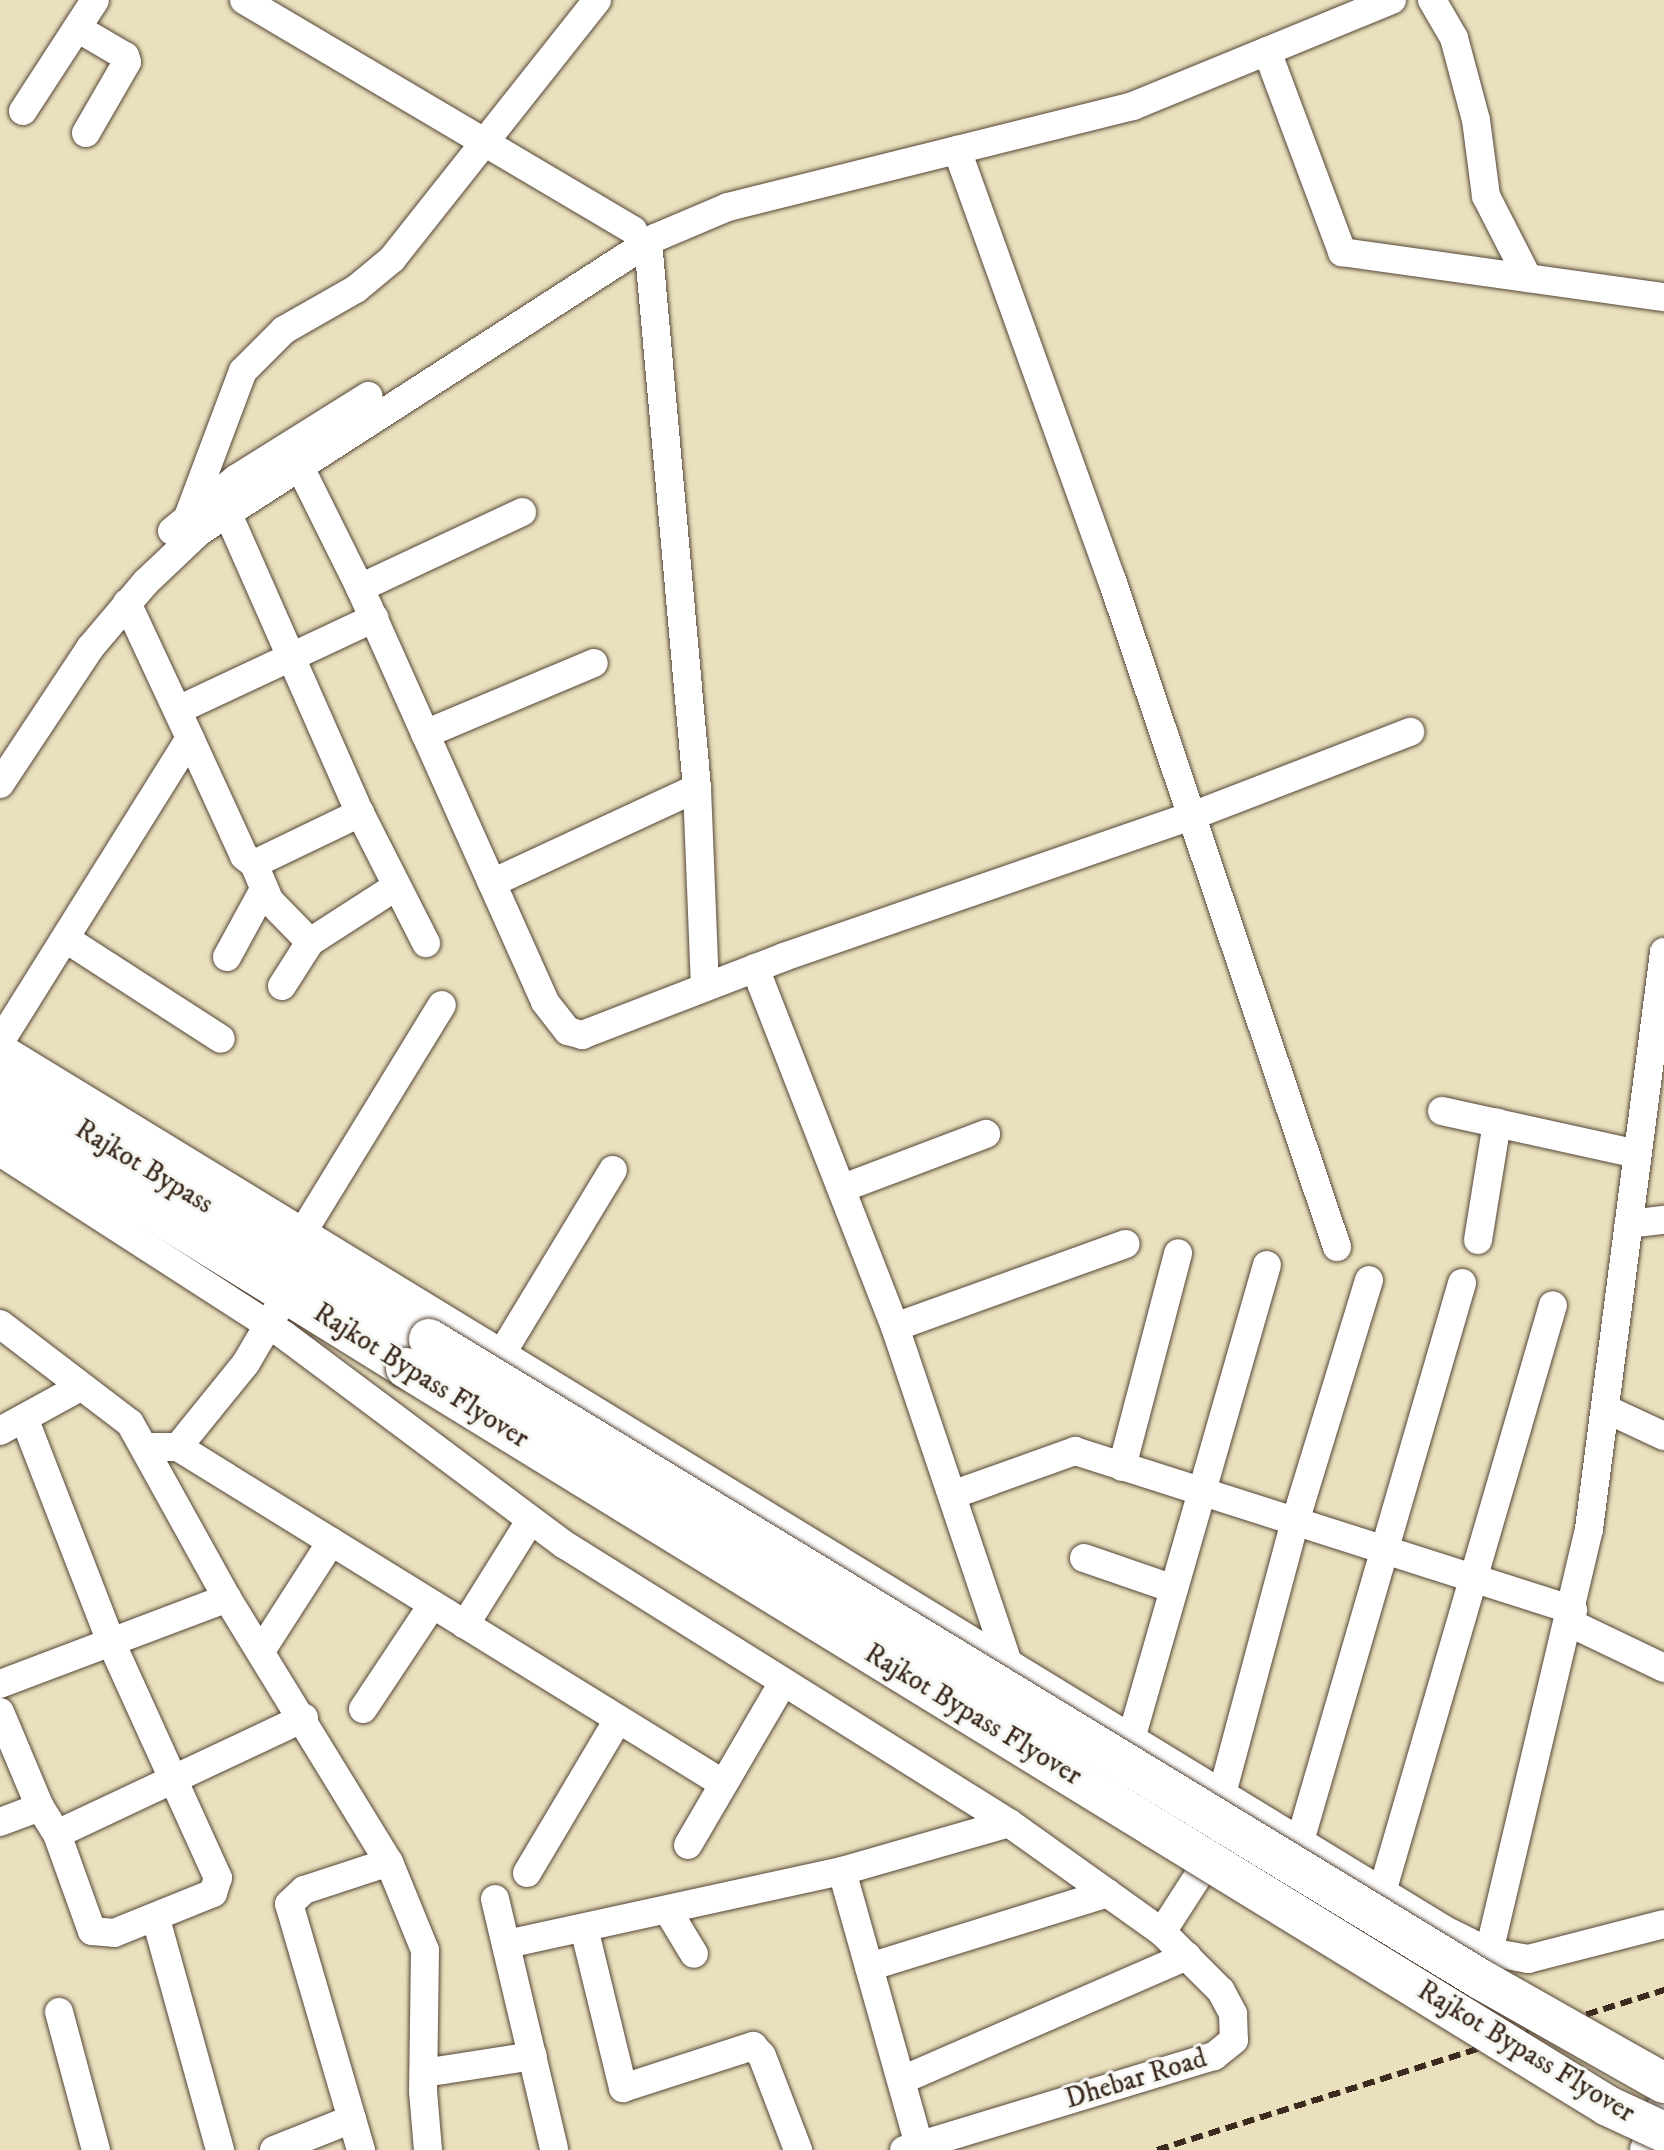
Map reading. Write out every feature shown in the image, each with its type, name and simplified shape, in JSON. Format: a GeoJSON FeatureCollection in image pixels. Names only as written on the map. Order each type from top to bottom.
{"type":"FeatureCollection","features":[{"type":"Feature","properties":{"kind":"highway","name":"Rajkot Bypass"},"geometry":{"type":"LineString","coordinates":[[0,1079],[229,1218],[287,1275]]}},
{"type":"Feature","properties":{"kind":"highway","name":"Rajkot Bypass"},"geometry":{"type":"LineString","coordinates":[[0,1116],[287,1275]]}},
{"type":"Feature","properties":{"kind":"highway"},"geometry":{"type":"LineString","coordinates":[[204,1169],[229,1218]]}},
{"type":"Feature","properties":{"kind":"highway","name":"Rajkot Bypass Flyover"},"geometry":{"type":"LineString","coordinates":[[287,1275],[1480,1979],[1664,2083]]}},
{"type":"Feature","properties":{"kind":"highway","name":"Rajkot Bypass Flyover"},"geometry":{"type":"LineString","coordinates":[[417,1354],[1608,2106],[1664,2132]]}},
{"type":"Feature","properties":{"kind":"main road"},"geometry":{"type":"LineString","coordinates":[[1647,2150],[1664,2107]]}},
{"type":"Feature","properties":{"kind":"street"},"geometry":{"type":"LineString","coordinates":[[23,111],[95,0]]}},
{"type":"Feature","properties":{"kind":"street"},"geometry":{"type":"LineString","coordinates":[[244,0],[641,236],[728,207],[1133,106],[1267,51],[1354,4]]}},
{"type":"Feature","properties":{"kind":"street"},"geometry":{"type":"LineString","coordinates":[[0,752],[89,623],[187,517],[222,502],[641,236],[722,189],[1112,94],[1354,4],[1392,0]]}},
{"type":"Feature","properties":{"kind":"street"},"geometry":{"type":"LineString","coordinates":[[1432,0],[1454,38],[1476,120],[1486,196],[1528,278]]}},
{"type":"Feature","properties":{"kind":"street"},"geometry":{"type":"LineString","coordinates":[[179,548],[230,397],[252,360],[284,330],[356,289],[392,259],[594,1]]}},
{"type":"Feature","properties":{"kind":"street"},"geometry":{"type":"LineString","coordinates":[[77,28],[125,56],[127,62],[86,133]]}},
{"type":"Feature","properties":{"kind":"street"},"geometry":{"type":"LineString","coordinates":[[1267,51],[1342,252],[1664,297]]}},
{"type":"Feature","properties":{"kind":"street"},"geometry":{"type":"LineString","coordinates":[[957,150],[1192,816],[1337,1247]]}},
{"type":"Feature","properties":{"kind":"street"},"geometry":{"type":"LineString","coordinates":[[641,236],[697,788],[705,986]]}},
{"type":"Feature","properties":{"kind":"street"},"geometry":{"type":"LineString","coordinates":[[294,454],[374,618],[550,1013],[568,1031],[582,1035],[755,968],[1192,816],[1410,732]]}},
{"type":"Feature","properties":{"kind":"street"},"geometry":{"type":"LineString","coordinates":[[0,784],[63,684],[127,603],[222,502]]}},
{"type":"Feature","properties":{"kind":"street"},"geometry":{"type":"LineString","coordinates":[[222,502],[360,813],[426,943]]}},
{"type":"Feature","properties":{"kind":"street"},"geometry":{"type":"LineString","coordinates":[[360,588],[522,512]]}},
{"type":"Feature","properties":{"kind":"street"},"geometry":{"type":"LineString","coordinates":[[127,603],[244,856],[254,864],[263,891],[310,942]]}},
{"type":"Feature","properties":{"kind":"street"},"geometry":{"type":"LineString","coordinates":[[178,710],[374,618]]}},
{"type":"Feature","properties":{"kind":"street"},"geometry":{"type":"LineString","coordinates":[[425,734],[594,663]]}},
{"type":"Feature","properties":{"kind":"street"},"geometry":{"type":"LineString","coordinates":[[190,738],[0,1044],[204,1169],[287,1275]]}},
{"type":"Feature","properties":{"kind":"street"},"geometry":{"type":"LineString","coordinates":[[492,883],[697,788]]}},
{"type":"Feature","properties":{"kind":"street"},"geometry":{"type":"LineString","coordinates":[[254,864],[360,813]]}},
{"type":"Feature","properties":{"kind":"street"},"geometry":{"type":"LineString","coordinates":[[282,986],[310,942],[397,886]]}},
{"type":"Feature","properties":{"kind":"street"},"geometry":{"type":"LineString","coordinates":[[227,957],[263,891]]}},
{"type":"Feature","properties":{"kind":"street"},"geometry":{"type":"LineString","coordinates":[[66,939],[221,1039]]}},
{"type":"Feature","properties":{"kind":"street"},"geometry":{"type":"LineString","coordinates":[[1489,1952],[1572,1616],[1606,1409],[1664,952]]}},
{"type":"Feature","properties":{"kind":"street"},"geometry":{"type":"LineString","coordinates":[[755,968],[895,1327],[1007,1660]]}},
{"type":"Feature","properties":{"kind":"street"},"geometry":{"type":"LineString","coordinates":[[178,1447],[246,1363],[287,1275],[442,1005]]}},
{"type":"Feature","properties":{"kind":"street"},"geometry":{"type":"LineString","coordinates":[[1442,1111],[1637,1154]]}},
{"type":"Feature","properties":{"kind":"street"},"geometry":{"type":"LineString","coordinates":[[1478,1240],[1497,1123]]}},
{"type":"Feature","properties":{"kind":"street"},"geometry":{"type":"LineString","coordinates":[[843,1188],[986,1134]]}},
{"type":"Feature","properties":{"kind":"street"},"geometry":{"type":"LineString","coordinates":[[0,1152],[287,1275],[502,1353],[1007,1660],[1131,1739],[1231,1796],[1382,1892],[1489,1952],[1540,1959],[1664,1924]]}},
{"type":"Feature","properties":{"kind":"street"},"geometry":{"type":"LineString","coordinates":[[502,1353],[613,1170]]}},
{"type":"Feature","properties":{"kind":"street"},"geometry":{"type":"LineString","coordinates":[[1629,1224],[1664,1220]]}},
{"type":"Feature","properties":{"kind":"street"},"geometry":{"type":"LineString","coordinates":[[895,1327],[1125,1244]]}},
{"type":"Feature","properties":{"kind":"street"},"geometry":{"type":"LineString","coordinates":[[1122,1467],[1178,1253]]}},
{"type":"Feature","properties":{"kind":"street"},"geometry":{"type":"LineString","coordinates":[[1131,1739],[1267,1265]]}},
{"type":"Feature","properties":{"kind":"street","name":"Dhebar Road"},"geometry":{"type":"LineString","coordinates":[[287,1275],[530,1521],[782,1684],[1009,1823],[1162,1932],[1221,1991],[1233,2014],[1234,2040],[1227,2050],[912,2148]]}},
{"type":"Feature","properties":{"kind":"street"},"geometry":{"type":"LineString","coordinates":[[1162,1932],[1231,1796],[1295,1522],[1369,1280]]}},
{"type":"Feature","properties":{"kind":"street"},"geometry":{"type":"LineString","coordinates":[[1300,1841],[1462,1283]]}},
{"type":"Feature","properties":{"kind":"street"},"geometry":{"type":"LineString","coordinates":[[1382,1892],[1553,1305]]}},
{"type":"Feature","properties":{"kind":"street"},"geometry":{"type":"LineString","coordinates":[[0,1324],[130,1423],[227,1598],[304,1718],[389,1862],[425,1950],[424,2073],[428,2150]]}},
{"type":"Feature","properties":{"kind":"street"},"geometry":{"type":"LineString","coordinates":[[0,1712],[40,1807],[57,1834],[92,1931],[114,1933],[204,1900],[213,1893],[218,1878],[175,1777],[12,1425],[80,1387]]}},
{"type":"Feature","properties":{"kind":"street"},"geometry":{"type":"LineString","coordinates":[[1606,1409],[1664,1436]]}},
{"type":"Feature","properties":{"kind":"street"},"geometry":{"type":"LineString","coordinates":[[144,1447],[178,1447],[722,1783]]}},
{"type":"Feature","properties":{"kind":"street"},"geometry":{"type":"LineString","coordinates":[[952,1495],[1066,1452],[1204,1491],[1473,1579],[1572,1616],[1664,1668]]}},
{"type":"Feature","properties":{"kind":"street"},"geometry":{"type":"LineString","coordinates":[[465,1625],[530,1521]]}},
{"type":"Feature","properties":{"kind":"street"},"geometry":{"type":"LineString","coordinates":[[261,1651],[331,1542]]}},
{"type":"Feature","properties":{"kind":"street"},"geometry":{"type":"LineString","coordinates":[[1084,1558],[1174,1589]]}},
{"type":"Feature","properties":{"kind":"street"},"geometry":{"type":"LineString","coordinates":[[0,1684],[227,1598]]}},
{"type":"Feature","properties":{"kind":"street"},"geometry":{"type":"LineString","coordinates":[[363,1709],[432,1605]]}},
{"type":"Feature","properties":{"kind":"street"},"geometry":{"type":"LineString","coordinates":[[688,1845],[782,1684]]}},
{"type":"Feature","properties":{"kind":"street"},"geometry":{"type":"LineString","coordinates":[[57,1834],[304,1718]]}},
{"type":"Feature","properties":{"kind":"street"},"geometry":{"type":"LineString","coordinates":[[527,1873],[618,1720]]}},
{"type":"Feature","properties":{"kind":"street"},"geometry":{"type":"LineString","coordinates":[[0,1822],[40,1807]]}},
{"type":"Feature","properties":{"kind":"street"},"geometry":{"type":"LineString","coordinates":[[507,1944],[842,1871],[1009,1823]]}},
{"type":"Feature","properties":{"kind":"street"},"geometry":{"type":"LineString","coordinates":[[361,2150],[289,1904],[304,1890],[389,1862]]}},
{"type":"Feature","properties":{"kind":"street"},"geometry":{"type":"LineString","coordinates":[[842,1871],[902,2080],[912,2148]]}},
{"type":"Feature","properties":{"kind":"street"},"geometry":{"type":"LineString","coordinates":[[869,1967],[1108,1893]]}},
{"type":"Feature","properties":{"kind":"street"},"geometry":{"type":"LineString","coordinates":[[495,1899],[554,2148]]}},
{"type":"Feature","properties":{"kind":"street"},"geometry":{"type":"LineString","coordinates":[[668,1911],[694,1954]]}},
{"type":"Feature","properties":{"kind":"street"},"geometry":{"type":"LineString","coordinates":[[156,1919],[220,2150]]}},
{"type":"Feature","properties":{"kind":"street"},"geometry":{"type":"LineString","coordinates":[[584,1928],[623,2088],[753,2046],[762,2056],[798,2150]]}},
{"type":"Feature","properties":{"kind":"street"},"geometry":{"type":"LineString","coordinates":[[902,2080],[1187,1956]]}},
{"type":"Feature","properties":{"kind":"street"},"geometry":{"type":"LineString","coordinates":[[59,2012],[96,2150]]}},
{"type":"Feature","properties":{"kind":"street"},"geometry":{"type":"LineString","coordinates":[[424,2073],[533,2056]]}},
{"type":"Feature","properties":{"kind":"street"},"geometry":{"type":"LineString","coordinates":[[274,2150],[352,2119]]}},
{"type":"Feature","properties":{"kind":"railway"},"geometry":{"type":"LineString","coordinates":[[1157,2150],[1664,1990]]}}]}
